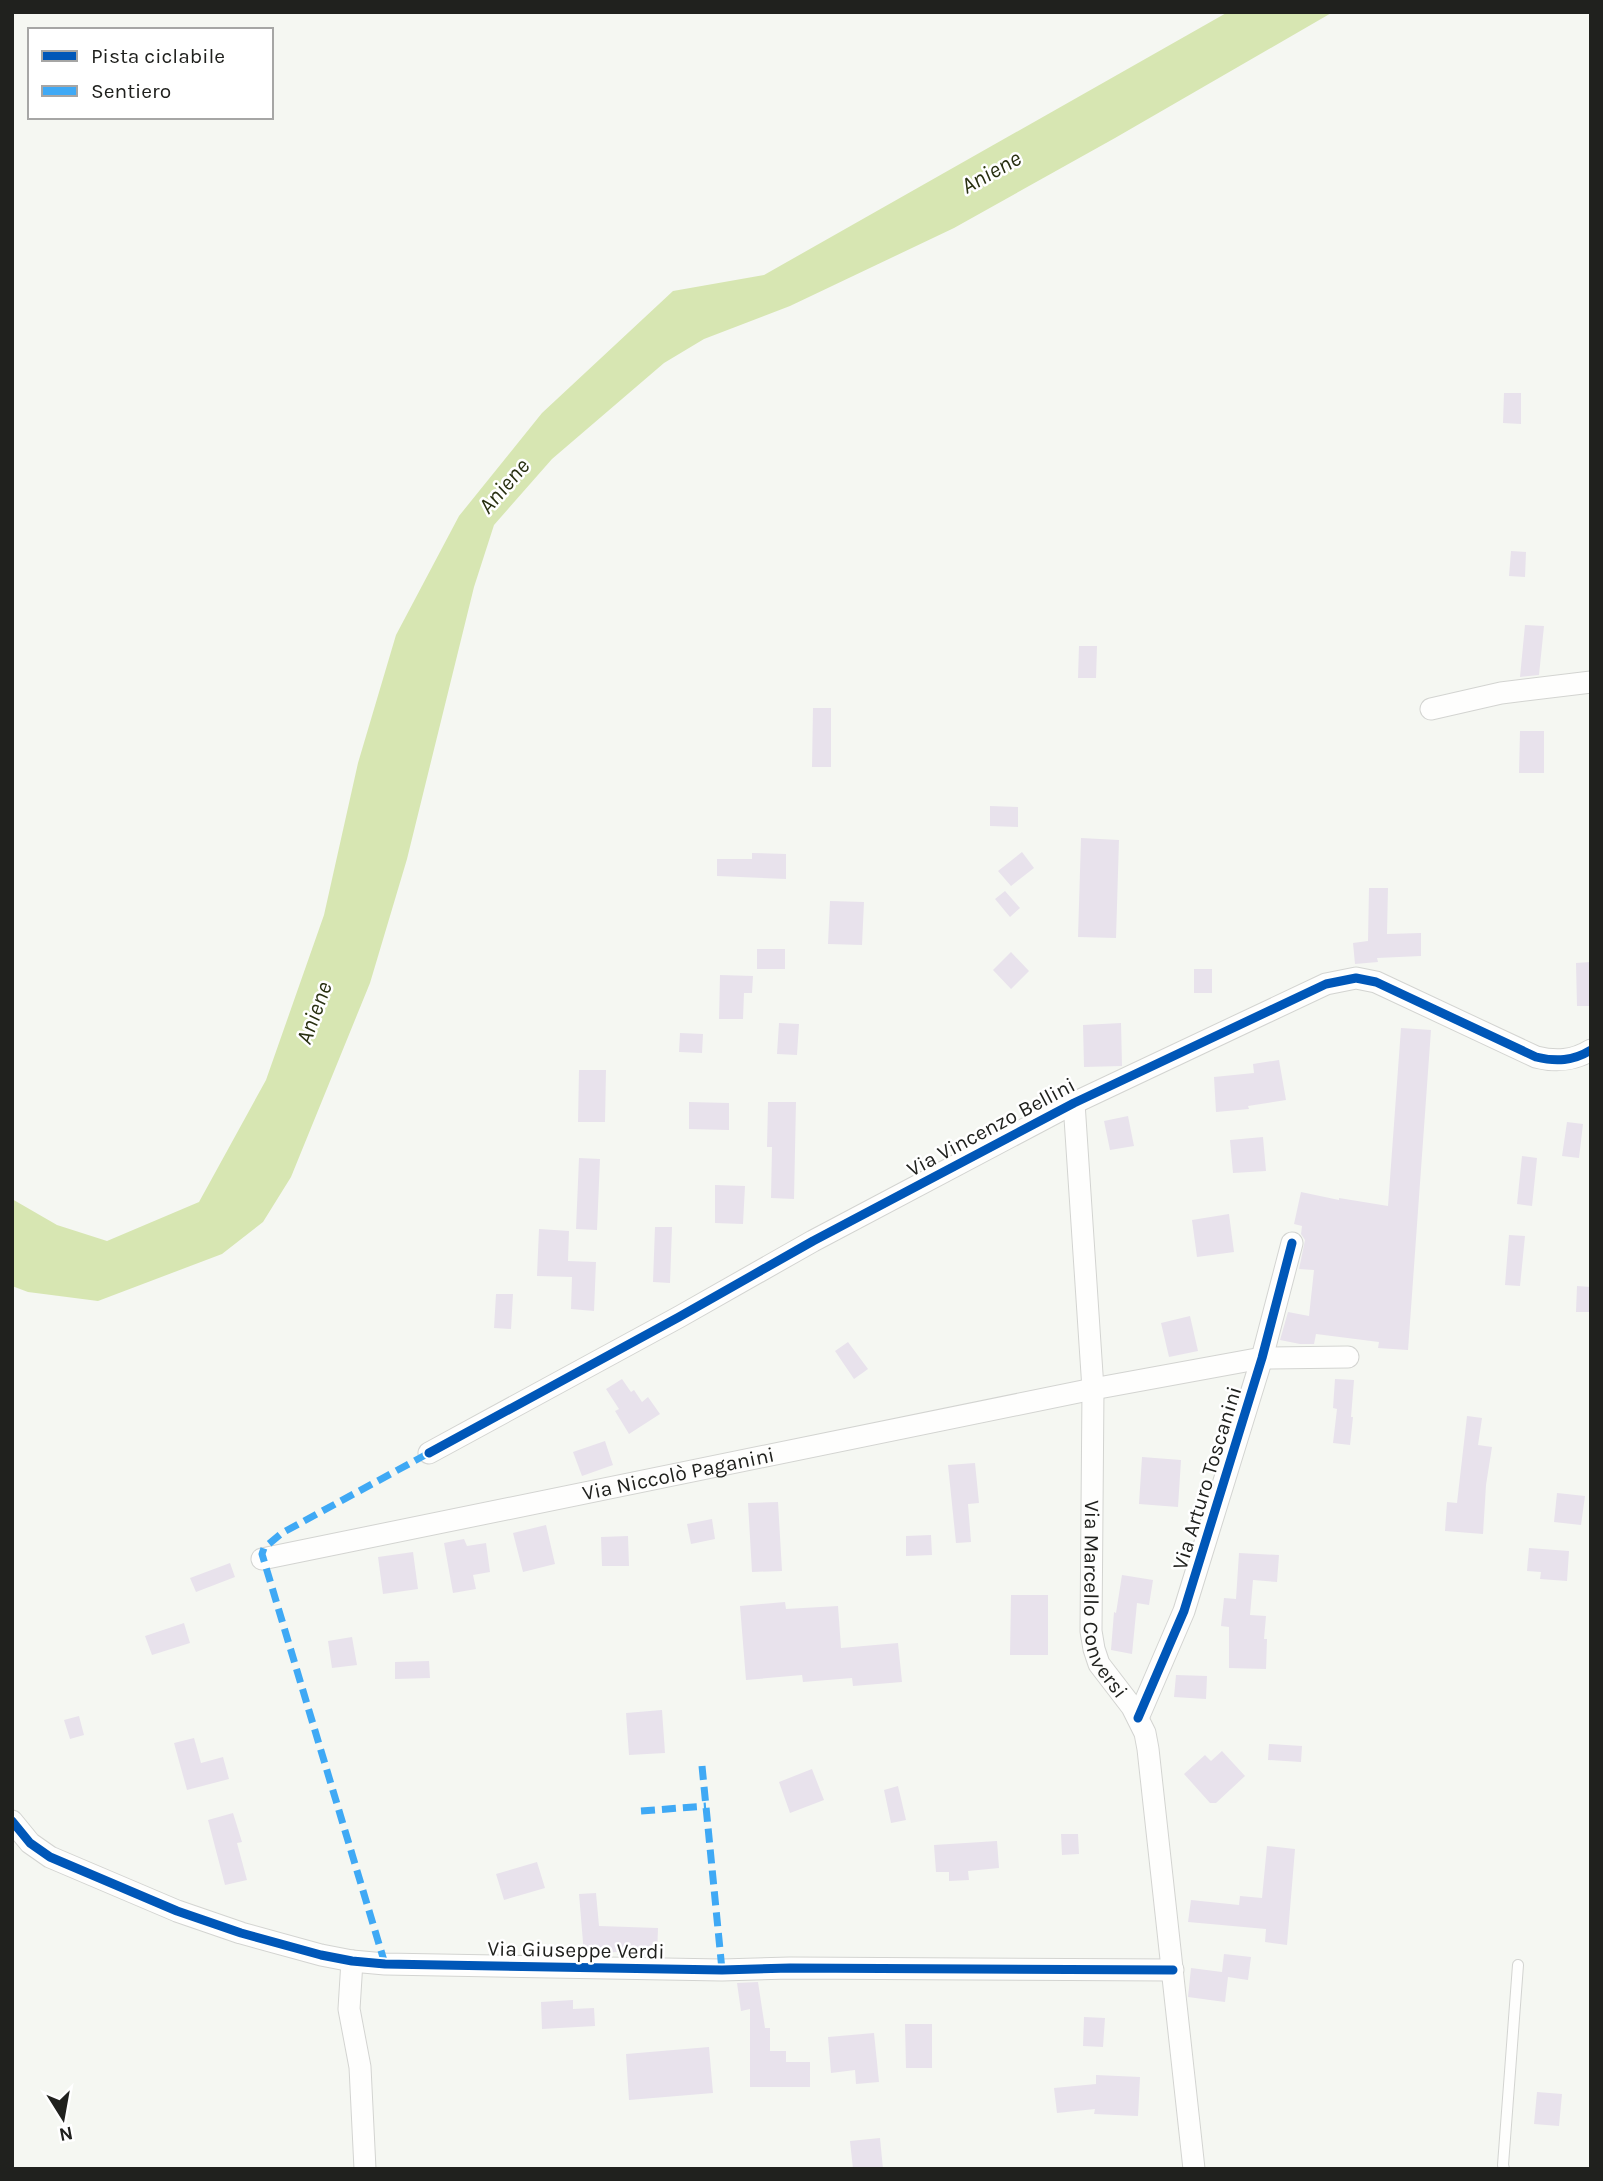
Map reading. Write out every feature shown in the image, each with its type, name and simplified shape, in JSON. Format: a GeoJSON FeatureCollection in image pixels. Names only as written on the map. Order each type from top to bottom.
{"type":"FeatureCollection","features":[{"type":"Feature","properties":{"kind":"street"},"geometry":{"type":"LineString","coordinates":[[1431,709],[1502,693],[1591,682]]}},
{"type":"Feature","properties":{"kind":"street","name":"Via Vincenzo Bellini"},"geometry":{"type":"LineString","coordinates":[[429,1453],[813,1241],[1074,1102],[1312,989],[1347,978],[1367,979],[1536,1057],[1551,1061],[1567,1060],[1591,1050]]}},
{"type":"Feature","properties":{"kind":"street","name":"Via Marcello Conversi"},"geometry":{"type":"LineString","coordinates":[[1074,1102],[1093,1389],[1093,1640],[1099,1664],[1138,1718],[1148,1749],[1194,2169]]}},
{"type":"Feature","properties":{"kind":"street","name":"Via Arturo Toscanini"},"geometry":{"type":"LineString","coordinates":[[1138,1718],[1184,1611],[1262,1359],[1292,1244]]}},
{"type":"Feature","properties":{"kind":"street","name":"Via Niccolò Paganini"},"geometry":{"type":"LineString","coordinates":[[262,1559],[1093,1389],[1262,1359],[1348,1357]]}},
{"type":"Feature","properties":{"kind":"street","name":"Via Giuseppe Verdi"},"geometry":{"type":"LineString","coordinates":[[12,1821],[30,1843],[50,1857],[133,1893],[219,1926],[352,1961],[722,1970],[1173,1970]]}},
{"type":"Feature","properties":{"kind":"street"},"geometry":{"type":"LineString","coordinates":[[352,1961],[349,2009],[360,2067],[365,2169]]}},
{"type":"Feature","properties":{"kind":"lane"},"geometry":{"type":"LineString","coordinates":[[1504,2169],[1518,1965]]}},
{"type":"Feature","properties":{"kind":"water","name":"Aniene"},"geometry":{"type":"Polygon","coordinates":[[[1228,12],[1333,12],[954,228],[790,306],[704,339],[664,363],[552,459],[494,525],[474,587],[407,859],[370,983],[291,1177],[263,1222],[222,1254],[98,1301],[28,1292],[12,1286],[12,1199],[57,1225],[107,1241],[199,1202],[266,1080],[324,915],[358,763],[396,635],[459,516],[542,413],[673,291],[764,275],[1228,12]]]}},
{"type":"Feature","properties":{"kind":"building"},"geometry":{"type":"Polygon","coordinates":[[[1504,393],[1521,393],[1521,424],[1503,423],[1504,393]]]}},
{"type":"Feature","properties":{"kind":"building"},"geometry":{"type":"Polygon","coordinates":[[[1511,551],[1526,552],[1525,577],[1509,576],[1511,551]]]}},
{"type":"Feature","properties":{"kind":"building"},"geometry":{"type":"Polygon","coordinates":[[[1525,625],[1544,626],[1539,675],[1520,677],[1525,625]]]}},
{"type":"Feature","properties":{"kind":"building"},"geometry":{"type":"Polygon","coordinates":[[[1079,646],[1097,646],[1096,678],[1078,678],[1079,646]]]}},
{"type":"Feature","properties":{"kind":"building"},"geometry":{"type":"Polygon","coordinates":[[[813,708],[831,708],[831,767],[812,767],[813,708]]]}},
{"type":"Feature","properties":{"kind":"building"},"geometry":{"type":"Polygon","coordinates":[[[1520,731],[1544,731],[1544,773],[1519,773],[1520,731]]]}},
{"type":"Feature","properties":{"kind":"building"},"geometry":{"type":"Polygon","coordinates":[[[990,806],[1018,807],[1018,827],[990,826],[990,806]]]}},
{"type":"Feature","properties":{"kind":"building"},"geometry":{"type":"Polygon","coordinates":[[[1081,838],[1119,840],[1116,938],[1078,937],[1081,838]]]}},
{"type":"Feature","properties":{"kind":"building"},"geometry":{"type":"Polygon","coordinates":[[[1022,852],[1034,868],[1011,886],[998,871],[1022,852]]]}},
{"type":"Feature","properties":{"kind":"building"},"geometry":{"type":"Polygon","coordinates":[[[752,853],[786,854],[786,879],[717,876],[717,859],[752,859],[752,853]]]}},
{"type":"Feature","properties":{"kind":"building"},"geometry":{"type":"Polygon","coordinates":[[[1369,888],[1388,888],[1387,934],[1421,933],[1421,956],[1377,958],[1378,962],[1355,964],[1353,943],[1368,941],[1369,888]]]}},
{"type":"Feature","properties":{"kind":"building"},"geometry":{"type":"Polygon","coordinates":[[[1005,891],[1020,908],[1010,917],[995,899],[1005,891]]]}},
{"type":"Feature","properties":{"kind":"building"},"geometry":{"type":"Polygon","coordinates":[[[830,901],[864,902],[862,945],[828,944],[830,901]]]}},
{"type":"Feature","properties":{"kind":"building"},"geometry":{"type":"Polygon","coordinates":[[[757,949],[785,949],[785,969],[757,969],[757,949]]]}},
{"type":"Feature","properties":{"kind":"building"},"geometry":{"type":"Polygon","coordinates":[[[1011,952],[1029,971],[1011,989],[993,970],[1011,952]]]}},
{"type":"Feature","properties":{"kind":"building"},"geometry":{"type":"Polygon","coordinates":[[[1591,962],[1591,1006],[1577,1006],[1576,963],[1591,962]]]}},
{"type":"Feature","properties":{"kind":"building"},"geometry":{"type":"Polygon","coordinates":[[[1194,969],[1212,969],[1212,993],[1194,993],[1194,969]]]}},
{"type":"Feature","properties":{"kind":"building"},"geometry":{"type":"Polygon","coordinates":[[[720,975],[753,976],[752,993],[744,993],[743,1019],[719,1019],[720,975]]]}},
{"type":"Feature","properties":{"kind":"building"},"geometry":{"type":"Polygon","coordinates":[[[779,1023],[799,1024],[797,1055],[777,1054],[779,1023]]]}},
{"type":"Feature","properties":{"kind":"building"},"geometry":{"type":"Polygon","coordinates":[[[1121,1023],[1122,1066],[1084,1067],[1083,1025],[1121,1023]]]}},
{"type":"Feature","properties":{"kind":"building"},"geometry":{"type":"Polygon","coordinates":[[[1401,1028],[1431,1030],[1408,1350],[1378,1348],[1379,1342],[1316,1334],[1314,1344],[1280,1340],[1288,1312],[1309,1316],[1314,1270],[1299,1269],[1305,1240],[1301,1234],[1302,1226],[1294,1224],[1301,1192],[1388,1206],[1401,1028]]]}},
{"type":"Feature","properties":{"kind":"building"},"geometry":{"type":"Polygon","coordinates":[[[680,1033],[703,1034],[702,1053],[679,1052],[680,1033]]]}},
{"type":"Feature","properties":{"kind":"building"},"geometry":{"type":"Polygon","coordinates":[[[1279,1060],[1286,1100],[1248,1106],[1249,1109],[1216,1112],[1214,1077],[1254,1073],[1253,1064],[1279,1060]]]}},
{"type":"Feature","properties":{"kind":"building"},"geometry":{"type":"Polygon","coordinates":[[[579,1070],[606,1070],[605,1122],[578,1122],[579,1070]]]}},
{"type":"Feature","properties":{"kind":"building"},"geometry":{"type":"Polygon","coordinates":[[[689,1102],[729,1103],[729,1130],[689,1129],[689,1102]]]}},
{"type":"Feature","properties":{"kind":"building"},"geometry":{"type":"Polygon","coordinates":[[[768,1102],[796,1102],[794,1199],[771,1198],[772,1147],[767,1147],[768,1102]]]}},
{"type":"Feature","properties":{"kind":"building"},"geometry":{"type":"Polygon","coordinates":[[[1128,1116],[1134,1146],[1110,1150],[1104,1121],[1128,1116]]]}},
{"type":"Feature","properties":{"kind":"building"},"geometry":{"type":"Polygon","coordinates":[[[1567,1122],[1583,1124],[1579,1158],[1562,1156],[1567,1122]]]}},
{"type":"Feature","properties":{"kind":"building"},"geometry":{"type":"Polygon","coordinates":[[[1263,1137],[1266,1171],[1233,1173],[1230,1140],[1263,1137]]]}},
{"type":"Feature","properties":{"kind":"building"},"geometry":{"type":"Polygon","coordinates":[[[1522,1156],[1537,1158],[1532,1206],[1517,1204],[1522,1156]]]}},
{"type":"Feature","properties":{"kind":"building"},"geometry":{"type":"Polygon","coordinates":[[[579,1158],[600,1159],[597,1230],[576,1229],[579,1158]]]}},
{"type":"Feature","properties":{"kind":"building"},"geometry":{"type":"Polygon","coordinates":[[[715,1185],[745,1186],[743,1224],[715,1223],[715,1185]]]}},
{"type":"Feature","properties":{"kind":"building"},"geometry":{"type":"Polygon","coordinates":[[[1229,1214],[1234,1252],[1197,1257],[1192,1220],[1229,1214]]]}},
{"type":"Feature","properties":{"kind":"building"},"geometry":{"type":"Polygon","coordinates":[[[655,1227],[672,1227],[670,1283],[653,1282],[655,1227]]]}},
{"type":"Feature","properties":{"kind":"building"},"geometry":{"type":"Polygon","coordinates":[[[539,1229],[569,1231],[568,1261],[596,1262],[594,1311],[571,1309],[572,1277],[537,1276],[539,1229]]]}},
{"type":"Feature","properties":{"kind":"building"},"geometry":{"type":"Polygon","coordinates":[[[1509,1235],[1525,1236],[1520,1286],[1505,1285],[1509,1235]]]}},
{"type":"Feature","properties":{"kind":"building"},"geometry":{"type":"Polygon","coordinates":[[[1577,1286],[1591,1287],[1591,1312],[1576,1312],[1577,1286]]]}},
{"type":"Feature","properties":{"kind":"building"},"geometry":{"type":"Polygon","coordinates":[[[496,1294],[513,1294],[511,1329],[494,1328],[496,1294]]]}},
{"type":"Feature","properties":{"kind":"building"},"geometry":{"type":"Polygon","coordinates":[[[1190,1316],[1198,1351],[1169,1357],[1161,1323],[1190,1316]]]}},
{"type":"Feature","properties":{"kind":"building"},"geometry":{"type":"Polygon","coordinates":[[[848,1342],[868,1369],[854,1379],[835,1351],[848,1342]]]}},
{"type":"Feature","properties":{"kind":"building"},"geometry":{"type":"Polygon","coordinates":[[[622,1379],[642,1402],[648,1397],[660,1414],[629,1434],[615,1411],[619,1409],[606,1389],[622,1379]]]}},
{"type":"Feature","properties":{"kind":"building"},"geometry":{"type":"Polygon","coordinates":[[[1335,1379],[1354,1380],[1350,1445],[1333,1443],[1337,1409],[1333,1408],[1335,1379]]]}},
{"type":"Feature","properties":{"kind":"building"},"geometry":{"type":"Polygon","coordinates":[[[1467,1416],[1482,1418],[1478,1445],[1492,1447],[1483,1534],[1445,1531],[1447,1502],[1457,1503],[1467,1416]]]}},
{"type":"Feature","properties":{"kind":"building"},"geometry":{"type":"Polygon","coordinates":[[[605,1441],[613,1465],[582,1476],[573,1452],[605,1441]]]}},
{"type":"Feature","properties":{"kind":"building"},"geometry":{"type":"Polygon","coordinates":[[[1142,1457],[1181,1460],[1178,1507],[1139,1504],[1142,1457]]]}},
{"type":"Feature","properties":{"kind":"building"},"geometry":{"type":"Polygon","coordinates":[[[975,1463],[979,1503],[968,1504],[971,1542],[956,1543],[948,1465],[975,1463]]]}},
{"type":"Feature","properties":{"kind":"building"},"geometry":{"type":"Polygon","coordinates":[[[1557,1493],[1585,1496],[1581,1525],[1554,1522],[1557,1493]]]}},
{"type":"Feature","properties":{"kind":"building"},"geometry":{"type":"Polygon","coordinates":[[[778,1502],[782,1571],[752,1572],[748,1503],[778,1502]]]}},
{"type":"Feature","properties":{"kind":"building"},"geometry":{"type":"Polygon","coordinates":[[[712,1519],[715,1539],[691,1544],[687,1524],[712,1519]]]}},
{"type":"Feature","properties":{"kind":"building"},"geometry":{"type":"Polygon","coordinates":[[[546,1525],[555,1564],[523,1572],[513,1533],[546,1525]]]}},
{"type":"Feature","properties":{"kind":"building"},"geometry":{"type":"Polygon","coordinates":[[[931,1535],[932,1555],[906,1556],[906,1536],[931,1535]]]}},
{"type":"Feature","properties":{"kind":"building"},"geometry":{"type":"Polygon","coordinates":[[[628,1536],[629,1566],[602,1566],[601,1537],[628,1536]]]}},
{"type":"Feature","properties":{"kind":"building"},"geometry":{"type":"Polygon","coordinates":[[[464,1539],[467,1546],[486,1543],[490,1572],[473,1575],[476,1589],[453,1593],[444,1543],[464,1539]]]}},
{"type":"Feature","properties":{"kind":"building"},"geometry":{"type":"Polygon","coordinates":[[[1529,1548],[1569,1551],[1567,1581],[1540,1579],[1541,1572],[1527,1571],[1529,1548]]]}},
{"type":"Feature","properties":{"kind":"building"},"geometry":{"type":"Polygon","coordinates":[[[413,1552],[418,1589],[383,1594],[378,1557],[413,1552]]]}},
{"type":"Feature","properties":{"kind":"building"},"geometry":{"type":"Polygon","coordinates":[[[1239,1553],[1279,1555],[1277,1582],[1253,1580],[1250,1615],[1266,1616],[1266,1669],[1229,1668],[1229,1627],[1221,1626],[1224,1598],[1236,1599],[1239,1553]]]}},
{"type":"Feature","properties":{"kind":"building"},"geometry":{"type":"Polygon","coordinates":[[[230,1563],[235,1577],[196,1592],[190,1578],[230,1563]]]}},
{"type":"Feature","properties":{"kind":"building"},"geometry":{"type":"Polygon","coordinates":[[[1122,1575],[1153,1580],[1149,1605],[1137,1603],[1132,1654],[1111,1650],[1114,1612],[1116,1613],[1122,1575]]]}},
{"type":"Feature","properties":{"kind":"building"},"geometry":{"type":"Polygon","coordinates":[[[1011,1595],[1048,1595],[1048,1655],[1010,1655],[1011,1595]]]}},
{"type":"Feature","properties":{"kind":"building"},"geometry":{"type":"Polygon","coordinates":[[[785,1602],[786,1609],[838,1606],[841,1648],[898,1643],[902,1682],[853,1686],[852,1678],[803,1682],[802,1675],[746,1680],[740,1606],[785,1602]]]}},
{"type":"Feature","properties":{"kind":"building"},"geometry":{"type":"Polygon","coordinates":[[[184,1623],[190,1643],[152,1655],[145,1636],[184,1623]]]}},
{"type":"Feature","properties":{"kind":"building"},"geometry":{"type":"Polygon","coordinates":[[[352,1637],[357,1665],[332,1668],[328,1641],[352,1637]]]}},
{"type":"Feature","properties":{"kind":"building"},"geometry":{"type":"Polygon","coordinates":[[[429,1661],[430,1678],[395,1679],[395,1662],[429,1661]]]}},
{"type":"Feature","properties":{"kind":"building"},"geometry":{"type":"Polygon","coordinates":[[[1176,1675],[1207,1676],[1206,1699],[1174,1697],[1176,1675]]]}},
{"type":"Feature","properties":{"kind":"building"},"geometry":{"type":"Polygon","coordinates":[[[662,1710],[665,1753],[629,1755],[626,1713],[662,1710]]]}},
{"type":"Feature","properties":{"kind":"building"},"geometry":{"type":"Polygon","coordinates":[[[79,1716],[84,1735],[70,1739],[64,1720],[79,1716]]]}},
{"type":"Feature","properties":{"kind":"building"},"geometry":{"type":"Polygon","coordinates":[[[194,1738],[201,1763],[223,1757],[229,1779],[187,1790],[174,1743],[194,1738]]]}},
{"type":"Feature","properties":{"kind":"building"},"geometry":{"type":"Polygon","coordinates":[[[1269,1744],[1302,1746],[1301,1762],[1268,1760],[1269,1744]]]}},
{"type":"Feature","properties":{"kind":"building"},"geometry":{"type":"Polygon","coordinates":[[[1222,1751],[1245,1776],[1216,1803],[1210,1803],[1184,1774],[1205,1755],[1211,1761],[1222,1751]]]}},
{"type":"Feature","properties":{"kind":"building"},"geometry":{"type":"Polygon","coordinates":[[[812,1769],[824,1800],[790,1813],[779,1782],[812,1769]]]}},
{"type":"Feature","properties":{"kind":"building"},"geometry":{"type":"Polygon","coordinates":[[[898,1786],[906,1820],[891,1823],[884,1790],[898,1786]]]}},
{"type":"Feature","properties":{"kind":"building"},"geometry":{"type":"Polygon","coordinates":[[[233,1813],[242,1842],[237,1843],[247,1880],[225,1885],[208,1820],[233,1813]]]}},
{"type":"Feature","properties":{"kind":"building"},"geometry":{"type":"Polygon","coordinates":[[[1061,1834],[1078,1834],[1079,1854],[1062,1855],[1061,1834]]]}},
{"type":"Feature","properties":{"kind":"building"},"geometry":{"type":"Polygon","coordinates":[[[997,1841],[999,1868],[968,1871],[969,1880],[949,1881],[949,1872],[936,1872],[934,1845],[997,1841]]]}},
{"type":"Feature","properties":{"kind":"building"},"geometry":{"type":"Polygon","coordinates":[[[1267,1846],[1295,1849],[1287,1945],[1265,1942],[1266,1929],[1188,1922],[1191,1900],[1239,1905],[1240,1896],[1262,1898],[1267,1846]]]}},
{"type":"Feature","properties":{"kind":"building"},"geometry":{"type":"Polygon","coordinates":[[[537,1862],[545,1888],[504,1900],[496,1874],[537,1862]]]}},
{"type":"Feature","properties":{"kind":"building"},"geometry":{"type":"Polygon","coordinates":[[[596,1893],[599,1926],[658,1928],[657,1956],[617,1955],[617,1952],[584,1954],[579,1894],[596,1893]]]}},
{"type":"Feature","properties":{"kind":"building"},"geometry":{"type":"Polygon","coordinates":[[[1224,1954],[1251,1957],[1248,1980],[1228,1977],[1225,2002],[1188,1997],[1191,1968],[1222,1972],[1224,1954]]]}},
{"type":"Feature","properties":{"kind":"building"},"geometry":{"type":"Polygon","coordinates":[[[758,1982],[765,2028],[770,2028],[770,2051],[786,2051],[786,2062],[810,2062],[810,2087],[750,2087],[750,2009],[741,2011],[737,1983],[758,1982]]]}},
{"type":"Feature","properties":{"kind":"building"},"geometry":{"type":"Polygon","coordinates":[[[573,2000],[573,2009],[594,2008],[595,2026],[542,2029],[541,2002],[573,2000]]]}},
{"type":"Feature","properties":{"kind":"building"},"geometry":{"type":"Polygon","coordinates":[[[1084,2017],[1105,2018],[1103,2047],[1083,2046],[1084,2017]]]}},
{"type":"Feature","properties":{"kind":"building"},"geometry":{"type":"Polygon","coordinates":[[[905,2024],[932,2024],[932,2068],[906,2068],[905,2024]]]}},
{"type":"Feature","properties":{"kind":"building"},"geometry":{"type":"Polygon","coordinates":[[[874,2033],[879,2082],[856,2084],[855,2070],[831,2073],[828,2037],[874,2033]]]}},
{"type":"Feature","properties":{"kind":"building"},"geometry":{"type":"Polygon","coordinates":[[[709,2047],[713,2093],[629,2100],[626,2054],[709,2047]]]}},
{"type":"Feature","properties":{"kind":"building"},"geometry":{"type":"Polygon","coordinates":[[[1096,2075],[1140,2077],[1138,2116],[1094,2114],[1095,2109],[1057,2113],[1054,2088],[1096,2084],[1096,2075]]]}},
{"type":"Feature","properties":{"kind":"building"},"geometry":{"type":"Polygon","coordinates":[[[1537,2092],[1562,2094],[1559,2126],[1534,2124],[1537,2092]]]}},
{"type":"Feature","properties":{"kind":"building"},"geometry":{"type":"Polygon","coordinates":[[[880,2138],[883,2169],[853,2169],[850,2141],[880,2138]]]}},
{"type":"Feature","properties":{"kind":"marked path"},"geometry":{"type":"LineString","coordinates":[[385,1964],[262,1554],[264,1548],[282,1533],[429,1453]]}},
{"type":"Feature","properties":{"kind":"marked path"},"geometry":{"type":"LineString","coordinates":[[702,1766],[722,1970]]}},
{"type":"Feature","properties":{"kind":"marked path"},"geometry":{"type":"LineString","coordinates":[[641,1811],[706,1806]]}},
{"type":"Feature","properties":{"kind":"cycle path"},"geometry":{"type":"LineString","coordinates":[[429,1453],[813,1241],[1074,1103],[1326,984],[1356,978],[1376,982],[1536,1057],[1564,1060],[1591,1050]]}},
{"type":"Feature","properties":{"kind":"cycle path"},"geometry":{"type":"LineString","coordinates":[[1138,1718],[1184,1611],[1262,1358],[1292,1243]]}},
{"type":"Feature","properties":{"kind":"cycle path"},"geometry":{"type":"LineString","coordinates":[[12,1821],[30,1843],[50,1857],[177,1911],[241,1933],[352,1961],[385,1964],[722,1970],[1173,1970]]}}]}
